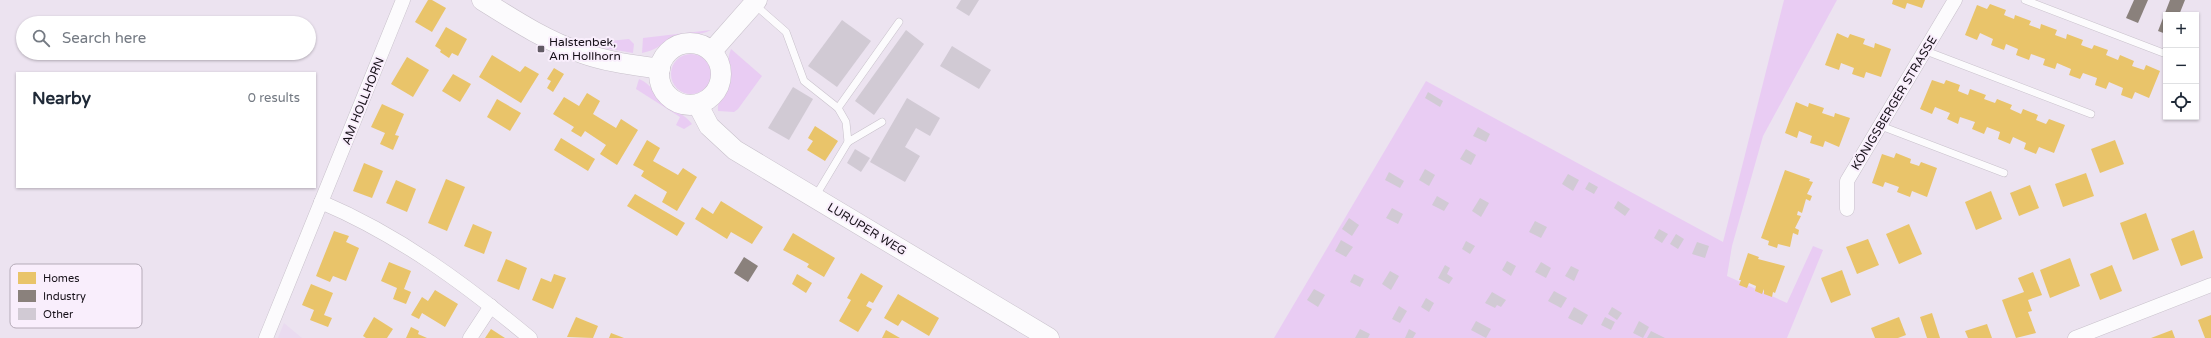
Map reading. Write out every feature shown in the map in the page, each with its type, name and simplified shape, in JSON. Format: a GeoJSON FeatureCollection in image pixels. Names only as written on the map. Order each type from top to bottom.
{"type":"FeatureCollection","features":[{"type":"Feature","properties":{"kind":"street","name":"AM HOLLHORN"},"geometry":{"type":"LineString","coordinates":[[266,338],[403,0]]}},
{"type":"Feature","properties":{"kind":"street"},"geometry":{"type":"LineString","coordinates":[[482,0],[539,35],[576,51],[628,64],[660,69]]}},
{"type":"Feature","properties":{"kind":"street","name":"KÖNIGSBERGER STRASSE"},"geometry":{"type":"LineString","coordinates":[[1847,209],[1848,181],[1955,0]]}},
{"type":"Feature","properties":{"kind":"street"},"geometry":{"type":"LineString","coordinates":[[712,51],[756,2]]}},
{"type":"Feature","properties":{"kind":"street"},"geometry":{"type":"LineString","coordinates":[[693,43],[704,45],[712,51],[718,60],[721,71],[720,82],[716,93],[708,101],[698,105],[688,106],[667,96],[661,88],[660,69],[664,58],[671,49],[681,44],[693,43]]}},
{"type":"Feature","properties":{"kind":"street","name":"LURUPER WEG"},"geometry":{"type":"LineString","coordinates":[[698,105],[709,126],[727,144],[1049,338]]}},
{"type":"Feature","properties":{"kind":"street"},"geometry":{"type":"LineString","coordinates":[[321,202],[416,251],[448,273],[530,338]]}},
{"type":"Feature","properties":{"kind":"street"},"geometry":{"type":"LineString","coordinates":[[2075,338],[2211,285]]}},
{"type":"Feature","properties":{"kind":"street"},"geometry":{"type":"LineString","coordinates":[[470,338],[491,306]]}},
{"type":"Feature","properties":{"kind":"lane"},"geometry":{"type":"LineString","coordinates":[[2025,0],[2163,53]]}},
{"type":"Feature","properties":{"kind":"lane"},"geometry":{"type":"LineString","coordinates":[[756,2],[786,32],[804,81],[838,108],[846,122],[848,142]]}},
{"type":"Feature","properties":{"kind":"lane"},"geometry":{"type":"LineString","coordinates":[[838,108],[900,22]]}},
{"type":"Feature","properties":{"kind":"lane"},"geometry":{"type":"LineString","coordinates":[[1926,51],[2092,114]]}},
{"type":"Feature","properties":{"kind":"lane"},"geometry":{"type":"LineString","coordinates":[[815,198],[848,142],[882,122]]}},
{"type":"Feature","properties":{"kind":"lane"},"geometry":{"type":"LineString","coordinates":[[1881,126],[2004,173]]}},
{"type":"Feature","properties":{"kind":"shaded area"},"geometry":{"type":"Polygon","coordinates":[[[1784,0],[1837,0],[1763,136],[1732,246],[1727,276],[1787,303],[1813,246],[1823,250],[1787,338],[1274,338],[1426,81],[1723,242],[1784,0]]]}},
{"type":"Feature","properties":{"kind":"shaded area"},"geometry":{"type":"Polygon","coordinates":[[[711,30],[677,37],[653,50],[642,53],[643,38],[711,30]]]}},
{"type":"Feature","properties":{"kind":"shaded area"},"geometry":{"type":"Polygon","coordinates":[[[629,39],[634,44],[633,53],[588,45],[589,43],[629,39]]]}},
{"type":"Feature","properties":{"kind":"shaded area"},"geometry":{"type":"Polygon","coordinates":[[[731,49],[762,76],[738,109],[734,112],[718,111],[719,101],[727,80],[731,49]]]}},
{"type":"Feature","properties":{"kind":"shaded area"},"geometry":{"type":"Polygon","coordinates":[[[695,54],[702,57],[708,63],[711,74],[710,82],[702,91],[695,94],[687,94],[680,91],[672,82],[671,70],[674,63],[683,55],[695,54]]]}},
{"type":"Feature","properties":{"kind":"shaded area"},"geometry":{"type":"Polygon","coordinates":[[[639,79],[649,86],[666,104],[689,120],[692,124],[684,129],[676,125],[680,117],[636,89],[639,79]]]}},
{"type":"Feature","properties":{"kind":"shaded area"},"geometry":{"type":"Polygon","coordinates":[[[284,323],[302,338],[278,338],[284,323]]]}},
{"type":"Feature","properties":{"kind":"building: Homes"},"geometry":{"type":"Polygon","coordinates":[[[428,0],[432,0],[446,8],[432,32],[415,22],[428,0]]]}},
{"type":"Feature","properties":{"kind":"building: Homes"},"geometry":{"type":"Polygon","coordinates":[[[1893,0],[1925,0],[1922,8],[1907,3],[1905,9],[1892,4],[1893,0]]]}},
{"type":"Feature","properties":{"kind":"building: Homes"},"geometry":{"type":"Polygon","coordinates":[[[1990,4],[2006,10],[2004,15],[2014,19],[2015,15],[2031,21],[2029,25],[2040,29],[2041,24],[2057,30],[2055,35],[2066,39],[2067,34],[2083,40],[2081,45],[2092,49],[2094,45],[2108,50],[2106,55],[2118,60],[2120,55],[2134,61],[2132,66],[2144,70],[2146,65],[2160,71],[2149,98],[2135,92],[2132,99],[2121,95],[2123,88],[2109,82],[2106,89],[2095,85],[2097,78],[2083,73],[2080,79],[2069,75],[2071,69],[2057,63],[2055,69],[2043,65],[2045,59],[2031,54],[2029,60],[2016,55],[2018,49],[2006,44],[2004,50],[1991,45],[1993,39],[1980,33],[1977,40],[1965,35],[1977,5],[1987,9],[1990,4]]]}},
{"type":"Feature","properties":{"kind":"building: Homes"},"geometry":{"type":"Polygon","coordinates":[[[446,27],[467,39],[458,56],[452,53],[449,58],[440,52],[441,50],[435,46],[446,27]]]}},
{"type":"Feature","properties":{"kind":"building: Homes"},"geometry":{"type":"Polygon","coordinates":[[[1837,33],[1848,38],[1850,34],[1865,39],[1863,44],[1874,48],[1875,43],[1891,49],[1881,77],[1866,72],[1864,78],[1852,74],[1854,68],[1841,63],[1839,70],[1825,65],[1837,33]]]}},
{"type":"Feature","properties":{"kind":"building: Homes"},"geometry":{"type":"Polygon","coordinates":[[[492,55],[520,72],[525,66],[539,74],[521,103],[479,77],[492,55]]]}},
{"type":"Feature","properties":{"kind":"building: Homes"},"geometry":{"type":"Polygon","coordinates":[[[407,57],[429,70],[413,97],[391,84],[407,57]]]}},
{"type":"Feature","properties":{"kind":"building: Homes"},"geometry":{"type":"Polygon","coordinates":[[[554,68],[564,74],[553,92],[547,88],[551,81],[547,79],[554,68]]]}},
{"type":"Feature","properties":{"kind":"building: Homes"},"geometry":{"type":"Polygon","coordinates":[[[453,74],[471,84],[460,102],[442,91],[453,74]]]}},
{"type":"Feature","properties":{"kind":"building: Homes"},"geometry":{"type":"Polygon","coordinates":[[[1932,80],[1944,84],[1946,80],[1960,85],[1958,91],[1968,95],[1970,89],[1986,95],[1984,99],[1995,103],[1997,99],[2012,105],[2010,109],[2021,114],[2023,109],[2038,115],[2036,120],[2046,124],[2049,119],[2065,125],[2054,153],[2039,147],[2036,154],[2024,149],[2026,143],[2013,137],[2010,144],[1998,139],[2000,132],[1987,127],[1984,134],[1972,129],[1975,122],[1960,117],[1958,124],[1947,119],[1950,113],[1935,107],[1932,114],[1920,109],[1932,80]]]}},
{"type":"Feature","properties":{"kind":"building: Homes"},"geometry":{"type":"Polygon","coordinates":[[[587,93],[600,101],[593,114],[616,128],[621,119],[638,130],[617,165],[600,154],[606,145],[585,131],[581,137],[571,131],[574,127],[553,114],[564,97],[579,106],[587,93]]]}},
{"type":"Feature","properties":{"kind":"building: Homes"},"geometry":{"type":"Polygon","coordinates":[[[497,99],[521,113],[510,131],[487,117],[497,99]]]}},
{"type":"Feature","properties":{"kind":"building: Homes"},"geometry":{"type":"Polygon","coordinates":[[[1796,102],[1808,107],[1809,103],[1824,108],[1822,113],[1834,117],[1835,113],[1850,118],[1839,147],[1825,141],[1823,147],[1810,143],[1812,136],[1799,131],[1797,138],[1785,133],[1796,102]]]}},
{"type":"Feature","properties":{"kind":"building: Homes"},"geometry":{"type":"Polygon","coordinates":[[[382,104],[404,114],[395,135],[399,136],[393,150],[380,144],[385,133],[371,127],[382,104]]]}},
{"type":"Feature","properties":{"kind":"building: Homes"},"geometry":{"type":"Polygon","coordinates":[[[815,126],[838,141],[825,161],[807,150],[813,141],[808,138],[815,126]]]}},
{"type":"Feature","properties":{"kind":"building: Homes"},"geometry":{"type":"Polygon","coordinates":[[[561,138],[595,159],[588,171],[554,150],[561,138]]]}},
{"type":"Feature","properties":{"kind":"building: Homes"},"geometry":{"type":"Polygon","coordinates":[[[647,140],[660,148],[653,161],[678,175],[683,168],[697,177],[677,211],[662,202],[667,192],[641,176],[644,171],[633,165],[647,140]]]}},
{"type":"Feature","properties":{"kind":"building: Homes"},"geometry":{"type":"Polygon","coordinates":[[[2115,140],[2124,164],[2100,173],[2091,149],[2115,140]]]}},
{"type":"Feature","properties":{"kind":"building: Homes"},"geometry":{"type":"Polygon","coordinates":[[[1896,153],[1911,159],[1910,163],[1919,166],[1921,162],[1937,168],[1927,197],[1912,191],[1910,197],[1897,192],[1899,187],[1885,182],[1883,187],[1872,183],[1882,154],[1894,158],[1896,153]]]}},
{"type":"Feature","properties":{"kind":"building: Homes"},"geometry":{"type":"Polygon","coordinates":[[[364,163],[383,171],[372,198],[353,191],[364,163]]]}},
{"type":"Feature","properties":{"kind":"building: Homes"},"geometry":{"type":"Polygon","coordinates":[[[1785,170],[1810,179],[1809,181],[1813,182],[1807,194],[1812,196],[1810,201],[1806,199],[1802,213],[1798,211],[1797,215],[1801,216],[1795,228],[1799,230],[1798,235],[1793,233],[1790,247],[1778,244],[1777,248],[1768,245],[1769,241],[1761,238],[1785,170]]]}},
{"type":"Feature","properties":{"kind":"building: Homes"},"geometry":{"type":"Polygon","coordinates":[[[2086,173],[2094,196],[2063,207],[2055,184],[2086,173]]]}},
{"type":"Feature","properties":{"kind":"building: Homes"},"geometry":{"type":"Polygon","coordinates":[[[446,179],[465,187],[447,231],[428,223],[446,179]]]}},
{"type":"Feature","properties":{"kind":"building: Homes"},"geometry":{"type":"Polygon","coordinates":[[[396,180],[416,189],[407,212],[386,203],[396,180]]]}},
{"type":"Feature","properties":{"kind":"building: Homes"},"geometry":{"type":"Polygon","coordinates":[[[2030,185],[2039,208],[2019,216],[2010,193],[2030,185]]]}},
{"type":"Feature","properties":{"kind":"building: Homes"},"geometry":{"type":"Polygon","coordinates":[[[1991,191],[2002,219],[1976,230],[1965,202],[1991,191]]]}},
{"type":"Feature","properties":{"kind":"building: Homes"},"geometry":{"type":"Polygon","coordinates":[[[635,194],[685,223],[677,236],[627,206],[635,194]]]}},
{"type":"Feature","properties":{"kind":"building: Homes"},"geometry":{"type":"Polygon","coordinates":[[[721,201],[763,227],[752,244],[731,232],[727,239],[695,219],[702,207],[713,214],[721,201]]]}},
{"type":"Feature","properties":{"kind":"building: Homes"},"geometry":{"type":"Polygon","coordinates":[[[2146,213],[2159,250],[2133,260],[2120,223],[2146,213]]]}},
{"type":"Feature","properties":{"kind":"building: Homes"},"geometry":{"type":"Polygon","coordinates":[[[473,224],[492,232],[484,254],[464,246],[473,224]]]}},
{"type":"Feature","properties":{"kind":"building: Homes"},"geometry":{"type":"Polygon","coordinates":[[[1909,224],[1922,254],[1899,264],[1886,234],[1909,224]]]}},
{"type":"Feature","properties":{"kind":"building: Homes"},"geometry":{"type":"Polygon","coordinates":[[[2194,230],[2203,258],[2181,266],[2171,239],[2194,230]]]}},
{"type":"Feature","properties":{"kind":"building: Homes"},"geometry":{"type":"Polygon","coordinates":[[[334,231],[349,236],[346,242],[359,248],[346,281],[333,276],[330,282],[316,276],[334,231]]]}},
{"type":"Feature","properties":{"kind":"building: Homes"},"geometry":{"type":"Polygon","coordinates":[[[793,233],[835,258],[824,277],[807,267],[809,264],[783,250],[793,233]]]}},
{"type":"Feature","properties":{"kind":"building: Homes"},"geometry":{"type":"Polygon","coordinates":[[[1868,239],[1879,265],[1857,274],[1846,247],[1868,239]]]}},
{"type":"Feature","properties":{"kind":"building: Homes"},"geometry":{"type":"Polygon","coordinates":[[[1748,253],[1759,257],[1758,259],[1785,266],[1775,293],[1773,292],[1772,297],[1764,294],[1764,289],[1762,294],[1755,291],[1756,286],[1749,283],[1747,288],[1739,285],[1741,280],[1739,280],[1748,253]]]}},
{"type":"Feature","properties":{"kind":"building: Homes"},"geometry":{"type":"Polygon","coordinates":[[[2070,258],[2080,286],[2050,298],[2040,270],[2070,258]]]}},
{"type":"Feature","properties":{"kind":"building: Homes"},"geometry":{"type":"Polygon","coordinates":[[[506,259],[527,268],[519,290],[497,281],[506,259]]]}},
{"type":"Feature","properties":{"kind":"building: Homes"},"geometry":{"type":"Polygon","coordinates":[[[389,262],[411,271],[404,289],[411,292],[406,304],[393,299],[397,288],[381,281],[389,262]]]}},
{"type":"Feature","properties":{"kind":"building: Homes"},"geometry":{"type":"Polygon","coordinates":[[[2112,265],[2122,291],[2100,300],[2090,274],[2112,265]]]}},
{"type":"Feature","properties":{"kind":"building: Homes"},"geometry":{"type":"Polygon","coordinates":[[[1842,270],[1851,295],[1831,303],[1821,278],[1842,270]]]}},
{"type":"Feature","properties":{"kind":"building: Homes"},"geometry":{"type":"Polygon","coordinates":[[[2033,272],[2042,295],[2028,300],[2032,311],[2028,312],[2036,333],[2016,338],[2002,300],[2024,292],[2018,278],[2033,272]]]}},
{"type":"Feature","properties":{"kind":"building: Homes"},"geometry":{"type":"Polygon","coordinates":[[[861,273],[883,286],[873,303],[869,301],[866,306],[872,309],[858,332],[839,321],[851,300],[847,298],[861,273]]]}},
{"type":"Feature","properties":{"kind":"building: Homes"},"geometry":{"type":"Polygon","coordinates":[[[554,274],[566,278],[553,309],[532,300],[541,278],[551,282],[554,274]]]}},
{"type":"Feature","properties":{"kind":"building: Homes"},"geometry":{"type":"Polygon","coordinates":[[[797,274],[812,283],[806,293],[792,284],[797,274]]]}},
{"type":"Feature","properties":{"kind":"building: Homes"},"geometry":{"type":"Polygon","coordinates":[[[311,284],[333,293],[324,315],[332,318],[328,327],[310,320],[314,310],[302,305],[311,284]]]}},
{"type":"Feature","properties":{"kind":"building: Homes"},"geometry":{"type":"Polygon","coordinates":[[[435,290],[458,304],[445,327],[422,313],[419,319],[411,315],[422,297],[428,301],[435,290]]]}},
{"type":"Feature","properties":{"kind":"building: Homes"},"geometry":{"type":"Polygon","coordinates":[[[898,294],[939,318],[929,336],[902,320],[898,326],[884,318],[898,294]]]}},
{"type":"Feature","properties":{"kind":"building: Homes"},"geometry":{"type":"Polygon","coordinates":[[[1932,313],[1940,338],[1927,338],[1920,317],[1932,313]]]}},
{"type":"Feature","properties":{"kind":"building: Homes"},"geometry":{"type":"Polygon","coordinates":[[[2211,315],[2211,338],[2205,338],[2198,320],[2211,315]]]}},
{"type":"Feature","properties":{"kind":"building: Homes"},"geometry":{"type":"Polygon","coordinates":[[[374,317],[393,329],[387,338],[366,338],[363,336],[374,317]]]}},
{"type":"Feature","properties":{"kind":"building: Homes"},"geometry":{"type":"Polygon","coordinates":[[[576,317],[598,326],[593,338],[567,337],[576,317]]]}},
{"type":"Feature","properties":{"kind":"building: Homes"},"geometry":{"type":"Polygon","coordinates":[[[1899,317],[1906,335],[1898,338],[1875,338],[1871,328],[1899,317]]]}},
{"type":"Feature","properties":{"kind":"building: Homes"},"geometry":{"type":"Polygon","coordinates":[[[1987,324],[1992,338],[1968,338],[1965,331],[1987,324]]]}},
{"type":"Feature","properties":{"kind":"building: Homes"},"geometry":{"type":"Polygon","coordinates":[[[411,327],[419,331],[418,334],[427,338],[406,338],[411,327]]]}},
{"type":"Feature","properties":{"kind":"building: Homes"},"geometry":{"type":"Polygon","coordinates":[[[491,329],[505,338],[485,338],[491,329]]]}},
{"type":"Feature","properties":{"kind":"building: Homes"},"geometry":{"type":"Polygon","coordinates":[[[886,330],[900,338],[882,338],[886,330]]]}},
{"type":"Feature","properties":{"kind":"building: Homes"},"geometry":{"type":"Polygon","coordinates":[[[2172,330],[2175,338],[2151,338],[2172,330]]]}},
{"type":"Feature","properties":{"kind":"building: Homes"},"geometry":{"type":"Polygon","coordinates":[[[611,333],[624,338],[609,338],[611,333]]]}},
{"type":"Feature","properties":{"kind":"building: Industry"},"geometry":{"type":"Polygon","coordinates":[[[2134,0],[2148,0],[2138,23],[2126,18],[2134,0]]]}},
{"type":"Feature","properties":{"kind":"building: Industry"},"geometry":{"type":"Polygon","coordinates":[[[2170,0],[2185,0],[2180,12],[2165,12],[2170,0]]]}},
{"type":"Feature","properties":{"kind":"building: Industry"},"geometry":{"type":"Polygon","coordinates":[[[2163,18],[2163,33],[2158,31],[2163,18]]]}},
{"type":"Feature","properties":{"kind":"building: Industry"},"geometry":{"type":"Polygon","coordinates":[[[744,257],[758,266],[748,282],[734,273],[744,257]]]}},
{"type":"Feature","properties":{"kind":"building: Other"},"geometry":{"type":"Polygon","coordinates":[[[961,0],[979,0],[969,16],[956,8],[961,0]]]}},
{"type":"Feature","properties":{"kind":"building: Other"},"geometry":{"type":"Polygon","coordinates":[[[842,20],[871,41],[837,87],[808,66],[842,20]]]}},
{"type":"Feature","properties":{"kind":"building: Other"},"geometry":{"type":"Polygon","coordinates":[[[906,30],[924,44],[874,115],[855,101],[906,30]]]}},
{"type":"Feature","properties":{"kind":"building: Other"},"geometry":{"type":"Polygon","coordinates":[[[952,46],[991,70],[979,89],[940,66],[952,46]]]}},
{"type":"Feature","properties":{"kind":"building: Other"},"geometry":{"type":"Polygon","coordinates":[[[793,87],[813,99],[789,140],[768,128],[793,87]]]}},
{"type":"Feature","properties":{"kind":"building: Other"},"geometry":{"type":"Polygon","coordinates":[[[1428,92],[1443,101],[1440,107],[1425,98],[1428,92]]]}},
{"type":"Feature","properties":{"kind":"building: Other"},"geometry":{"type":"Polygon","coordinates":[[[907,98],[940,118],[930,136],[916,128],[905,147],[920,156],[905,182],[870,162],[907,98]]]}},
{"type":"Feature","properties":{"kind":"building: Other"},"geometry":{"type":"Polygon","coordinates":[[[1478,127],[1490,134],[1486,142],[1473,136],[1478,127]]]}},
{"type":"Feature","properties":{"kind":"building: Other"},"geometry":{"type":"Polygon","coordinates":[[[855,149],[870,158],[861,172],[847,163],[855,149]]]}},
{"type":"Feature","properties":{"kind":"building: Other"},"geometry":{"type":"Polygon","coordinates":[[[1466,149],[1476,155],[1471,165],[1460,159],[1466,149]]]}},
{"type":"Feature","properties":{"kind":"building: Other"},"geometry":{"type":"Polygon","coordinates":[[[1425,169],[1435,175],[1429,186],[1419,180],[1425,169]]]}},
{"type":"Feature","properties":{"kind":"building: Other"},"geometry":{"type":"Polygon","coordinates":[[[1389,172],[1404,181],[1400,188],[1385,180],[1389,172]]]}},
{"type":"Feature","properties":{"kind":"building: Other"},"geometry":{"type":"Polygon","coordinates":[[[1568,174],[1579,180],[1573,191],[1562,184],[1568,174]]]}},
{"type":"Feature","properties":{"kind":"building: Other"},"geometry":{"type":"Polygon","coordinates":[[[1589,182],[1598,187],[1594,194],[1585,189],[1589,182]]]}},
{"type":"Feature","properties":{"kind":"building: Other"},"geometry":{"type":"Polygon","coordinates":[[[1437,196],[1449,203],[1444,211],[1432,205],[1437,196]]]}},
{"type":"Feature","properties":{"kind":"building: Other"},"geometry":{"type":"Polygon","coordinates":[[[1480,198],[1489,203],[1481,217],[1472,211],[1480,198]]]}},
{"type":"Feature","properties":{"kind":"building: Other"},"geometry":{"type":"Polygon","coordinates":[[[1618,201],[1630,209],[1625,216],[1614,208],[1618,201]]]}},
{"type":"Feature","properties":{"kind":"building: Other"},"geometry":{"type":"Polygon","coordinates":[[[1392,208],[1403,214],[1398,224],[1386,218],[1392,208]]]}},
{"type":"Feature","properties":{"kind":"building: Other"},"geometry":{"type":"Polygon","coordinates":[[[1349,218],[1359,225],[1352,236],[1342,229],[1349,218]]]}},
{"type":"Feature","properties":{"kind":"building: Other"},"geometry":{"type":"Polygon","coordinates":[[[1535,221],[1547,227],[1541,238],[1529,232],[1535,221]]]}},
{"type":"Feature","properties":{"kind":"building: Other"},"geometry":{"type":"Polygon","coordinates":[[[1659,229],[1668,234],[1662,243],[1654,238],[1659,229]]]}},
{"type":"Feature","properties":{"kind":"building: Other"},"geometry":{"type":"Polygon","coordinates":[[[1676,234],[1684,239],[1678,249],[1670,244],[1676,234]]]}},
{"type":"Feature","properties":{"kind":"building: Other"},"geometry":{"type":"Polygon","coordinates":[[[1341,240],[1353,247],[1346,257],[1335,251],[1341,240]]]}},
{"type":"Feature","properties":{"kind":"building: Other"},"geometry":{"type":"Polygon","coordinates":[[[1466,241],[1475,246],[1470,254],[1462,249],[1466,241]]]}},
{"type":"Feature","properties":{"kind":"building: Other"},"geometry":{"type":"Polygon","coordinates":[[[1697,242],[1709,246],[1705,258],[1692,254],[1697,242]]]}},
{"type":"Feature","properties":{"kind":"building: Other"},"geometry":{"type":"Polygon","coordinates":[[[1507,261],[1516,266],[1511,276],[1502,270],[1507,261]]]}},
{"type":"Feature","properties":{"kind":"building: Other"},"geometry":{"type":"Polygon","coordinates":[[[1541,262],[1551,268],[1546,278],[1535,272],[1541,262]]]}},
{"type":"Feature","properties":{"kind":"building: Other"},"geometry":{"type":"Polygon","coordinates":[[[1445,265],[1450,268],[1447,274],[1453,278],[1449,284],[1438,278],[1445,265]]]}},
{"type":"Feature","properties":{"kind":"building: Other"},"geometry":{"type":"Polygon","coordinates":[[[1571,266],[1579,270],[1574,281],[1565,276],[1571,266]]]}},
{"type":"Feature","properties":{"kind":"building: Other"},"geometry":{"type":"Polygon","coordinates":[[[1390,271],[1399,276],[1391,290],[1382,284],[1390,271]]]}},
{"type":"Feature","properties":{"kind":"building: Other"},"geometry":{"type":"Polygon","coordinates":[[[1354,274],[1364,279],[1360,287],[1350,282],[1354,274]]]}},
{"type":"Feature","properties":{"kind":"building: Other"},"geometry":{"type":"Polygon","coordinates":[[[1314,289],[1325,295],[1318,307],[1307,300],[1314,289]]]}},
{"type":"Feature","properties":{"kind":"building: Other"},"geometry":{"type":"Polygon","coordinates":[[[1554,291],[1567,298],[1561,308],[1548,301],[1554,291]]]}},
{"type":"Feature","properties":{"kind":"building: Other"},"geometry":{"type":"Polygon","coordinates":[[[1492,292],[1506,300],[1501,307],[1497,305],[1495,308],[1485,303],[1492,292]]]}},
{"type":"Feature","properties":{"kind":"building: Other"},"geometry":{"type":"Polygon","coordinates":[[[1426,298],[1434,303],[1429,312],[1421,307],[1426,298]]]}},
{"type":"Feature","properties":{"kind":"building: Other"},"geometry":{"type":"Polygon","coordinates":[[[1399,306],[1407,311],[1400,323],[1392,319],[1399,306]]]}},
{"type":"Feature","properties":{"kind":"building: Other"},"geometry":{"type":"Polygon","coordinates":[[[1574,307],[1588,315],[1582,325],[1568,318],[1574,307]]]}},
{"type":"Feature","properties":{"kind":"building: Other"},"geometry":{"type":"Polygon","coordinates":[[[1612,307],[1622,313],[1617,320],[1608,314],[1612,307]]]}},
{"type":"Feature","properties":{"kind":"building: Other"},"geometry":{"type":"Polygon","coordinates":[[[1605,317],[1615,322],[1611,330],[1601,325],[1605,317]]]}},
{"type":"Feature","properties":{"kind":"building: Other"},"geometry":{"type":"Polygon","coordinates":[[[1476,321],[1491,329],[1486,338],[1471,330],[1476,321]]]}},
{"type":"Feature","properties":{"kind":"building: Other"},"geometry":{"type":"Polygon","coordinates":[[[1639,321],[1649,327],[1643,338],[1633,333],[1639,321]]]}},
{"type":"Feature","properties":{"kind":"building: Other"},"geometry":{"type":"Polygon","coordinates":[[[1360,329],[1370,334],[1368,338],[1355,338],[1360,329]]]}},
{"type":"Feature","properties":{"kind":"building: Other"},"geometry":{"type":"Polygon","coordinates":[[[1409,329],[1416,333],[1413,338],[1405,338],[1409,329]]]}},
{"type":"Feature","properties":{"kind":"building: Other"},"geometry":{"type":"Polygon","coordinates":[[[1651,331],[1665,338],[1647,338],[1651,331]]]}},
{"type":"Feature","properties":{"kind":"place","name":"Halstenbek, Am Hollhorn"},"geometry":{"type":"Point","coordinates":[541,49]}}]}
